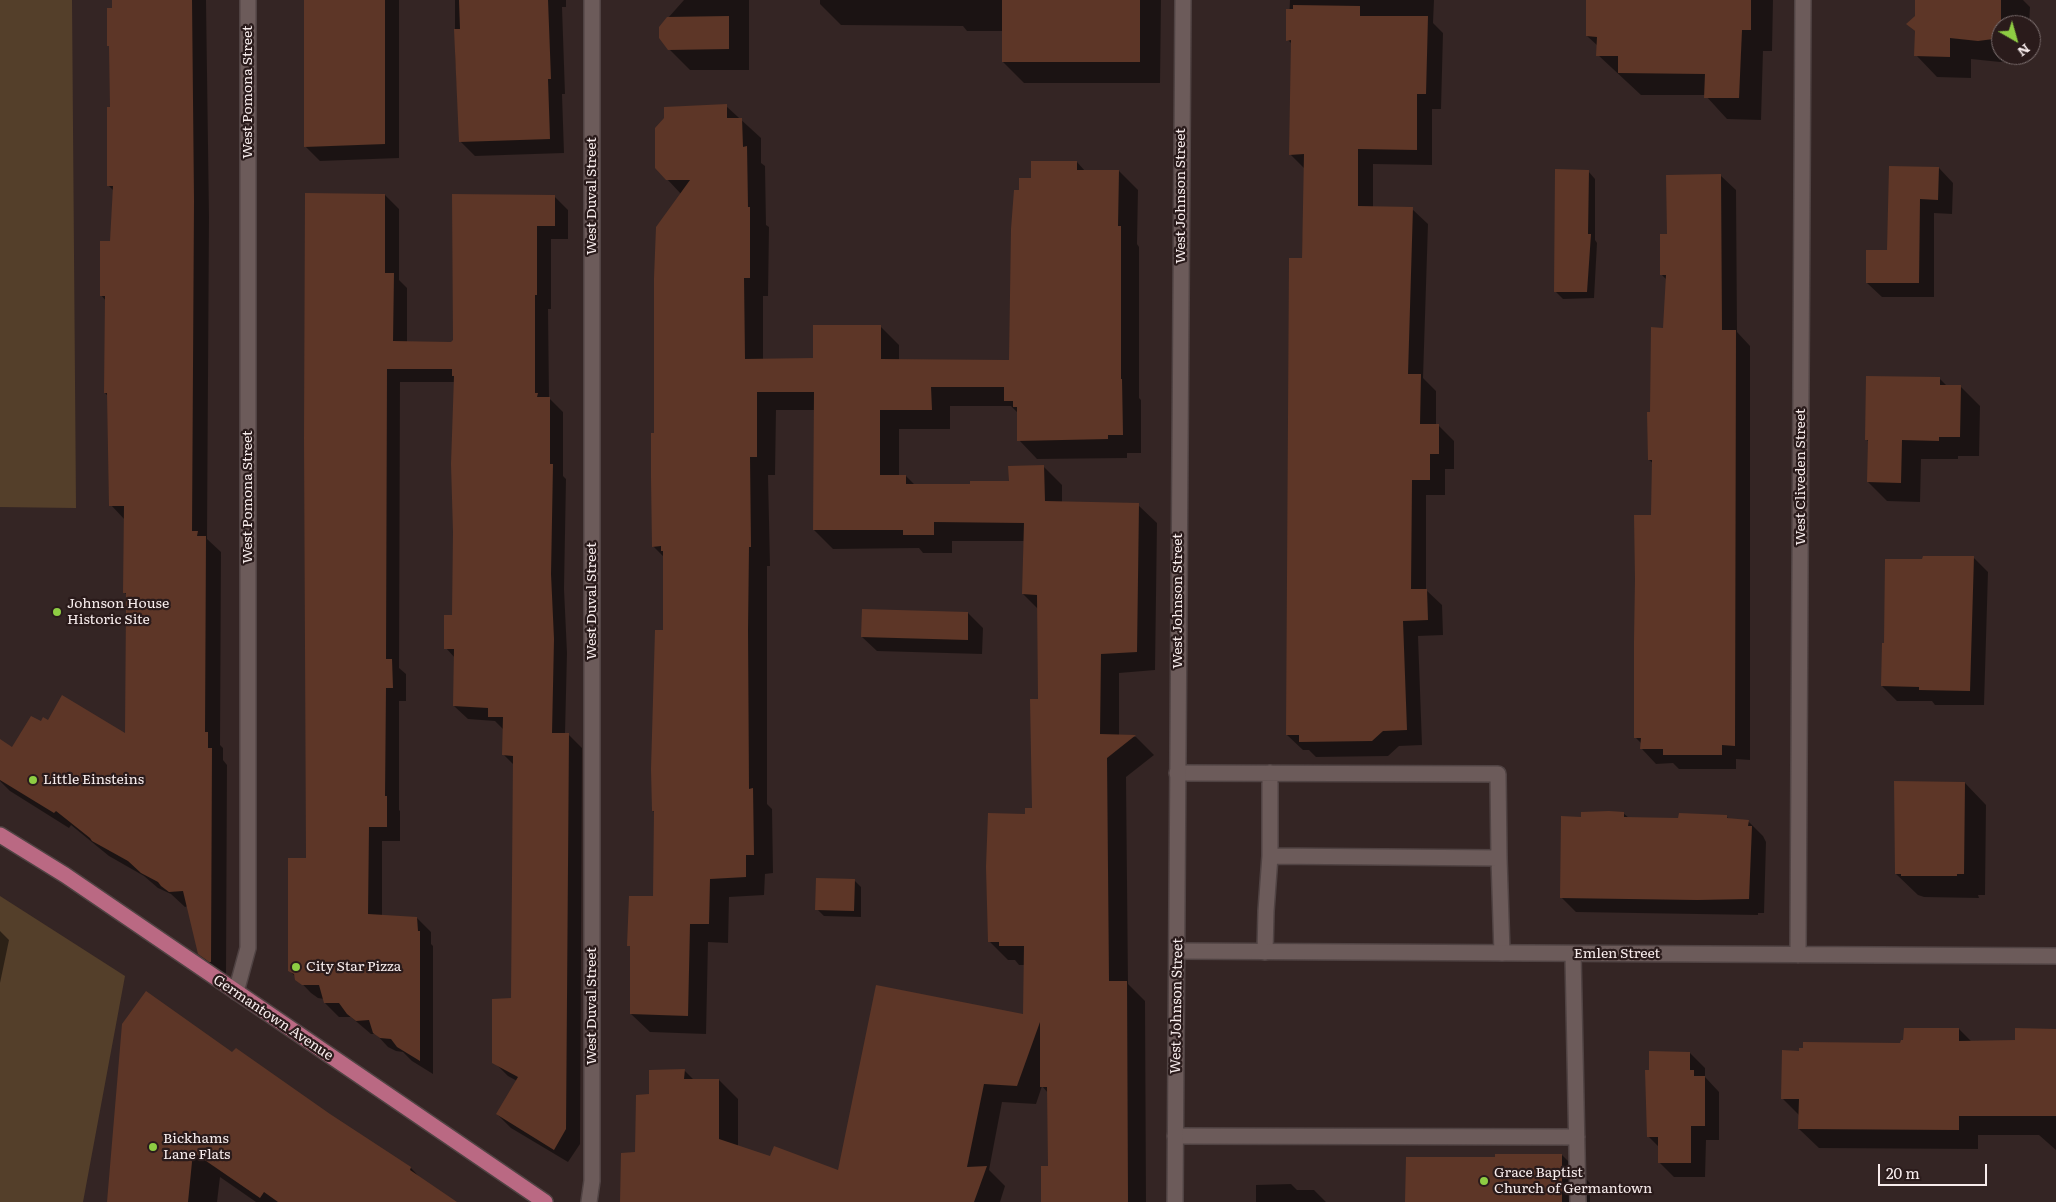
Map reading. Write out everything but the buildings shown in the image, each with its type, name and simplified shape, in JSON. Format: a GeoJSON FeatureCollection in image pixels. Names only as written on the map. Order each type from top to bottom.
{"type":"FeatureCollection","features":[{"type":"Feature","properties":{"kind":"main road","name":"Germantown Avenue"},"geometry":{"type":"LineString","coordinates":[[0,835],[65,875],[545,1202]]}},
{"type":"Feature","properties":{"kind":"street","name":"West Pomona Street"},"geometry":{"type":"LineString","coordinates":[[236,992],[248,948],[248,0]]}},
{"type":"Feature","properties":{"kind":"street","name":"West Duval Street"},"geometry":{"type":"LineString","coordinates":[[589,1202],[592,1152],[592,0]]}},
{"type":"Feature","properties":{"kind":"street","name":"West Johnson Street"},"geometry":{"type":"LineString","coordinates":[[1175,1202],[1183,0]]}},
{"type":"Feature","properties":{"kind":"street","name":"West Cliveden Street"},"geometry":{"type":"LineString","coordinates":[[1798,955],[1803,0]]}},
{"type":"Feature","properties":{"kind":"street"},"geometry":{"type":"LineString","coordinates":[[1177,773],[1498,774],[1498,858],[1502,953]]}},
{"type":"Feature","properties":{"kind":"street"},"geometry":{"type":"LineString","coordinates":[[1265,952],[1265,918],[1270,856],[1270,773]]}},
{"type":"Feature","properties":{"kind":"street"},"geometry":{"type":"LineString","coordinates":[[1270,856],[1498,858]]}},
{"type":"Feature","properties":{"kind":"street","name":"Emlen Street"},"geometry":{"type":"LineString","coordinates":[[1177,951],[2056,956]]}},
{"type":"Feature","properties":{"kind":"street"},"geometry":{"type":"LineString","coordinates":[[1573,954],[1578,1202]]}},
{"type":"Feature","properties":{"kind":"street"},"geometry":{"type":"LineString","coordinates":[[1175,1136],[1577,1137]]}},
{"type":"Feature","properties":{"kind":"shaded area"},"geometry":{"type":"Polygon","coordinates":[[[0,0],[72,0],[76,508],[0,507],[0,0]]]}},
{"type":"Feature","properties":{"kind":"shaded area"},"geometry":{"type":"Polygon","coordinates":[[[0,896],[125,976],[83,1202],[0,1202],[0,896]]]}},
{"type":"Feature","properties":{"kind":"place","name":"Johnson House Historic Site"},"geometry":{"type":"Point","coordinates":[57,612]}},
{"type":"Feature","properties":{"kind":"place","name":"Little Einsteins"},"geometry":{"type":"Point","coordinates":[33,780]}},
{"type":"Feature","properties":{"kind":"place","name":"City Star Pizza"},"geometry":{"type":"Point","coordinates":[296,967]}},
{"type":"Feature","properties":{"kind":"place","name":"Bickhams Lane Flats"},"geometry":{"type":"Point","coordinates":[153,1147]}},
{"type":"Feature","properties":{"kind":"place","name":"Grace Baptist Church of Germantown"},"geometry":{"type":"Point","coordinates":[1484,1181]}}]}
